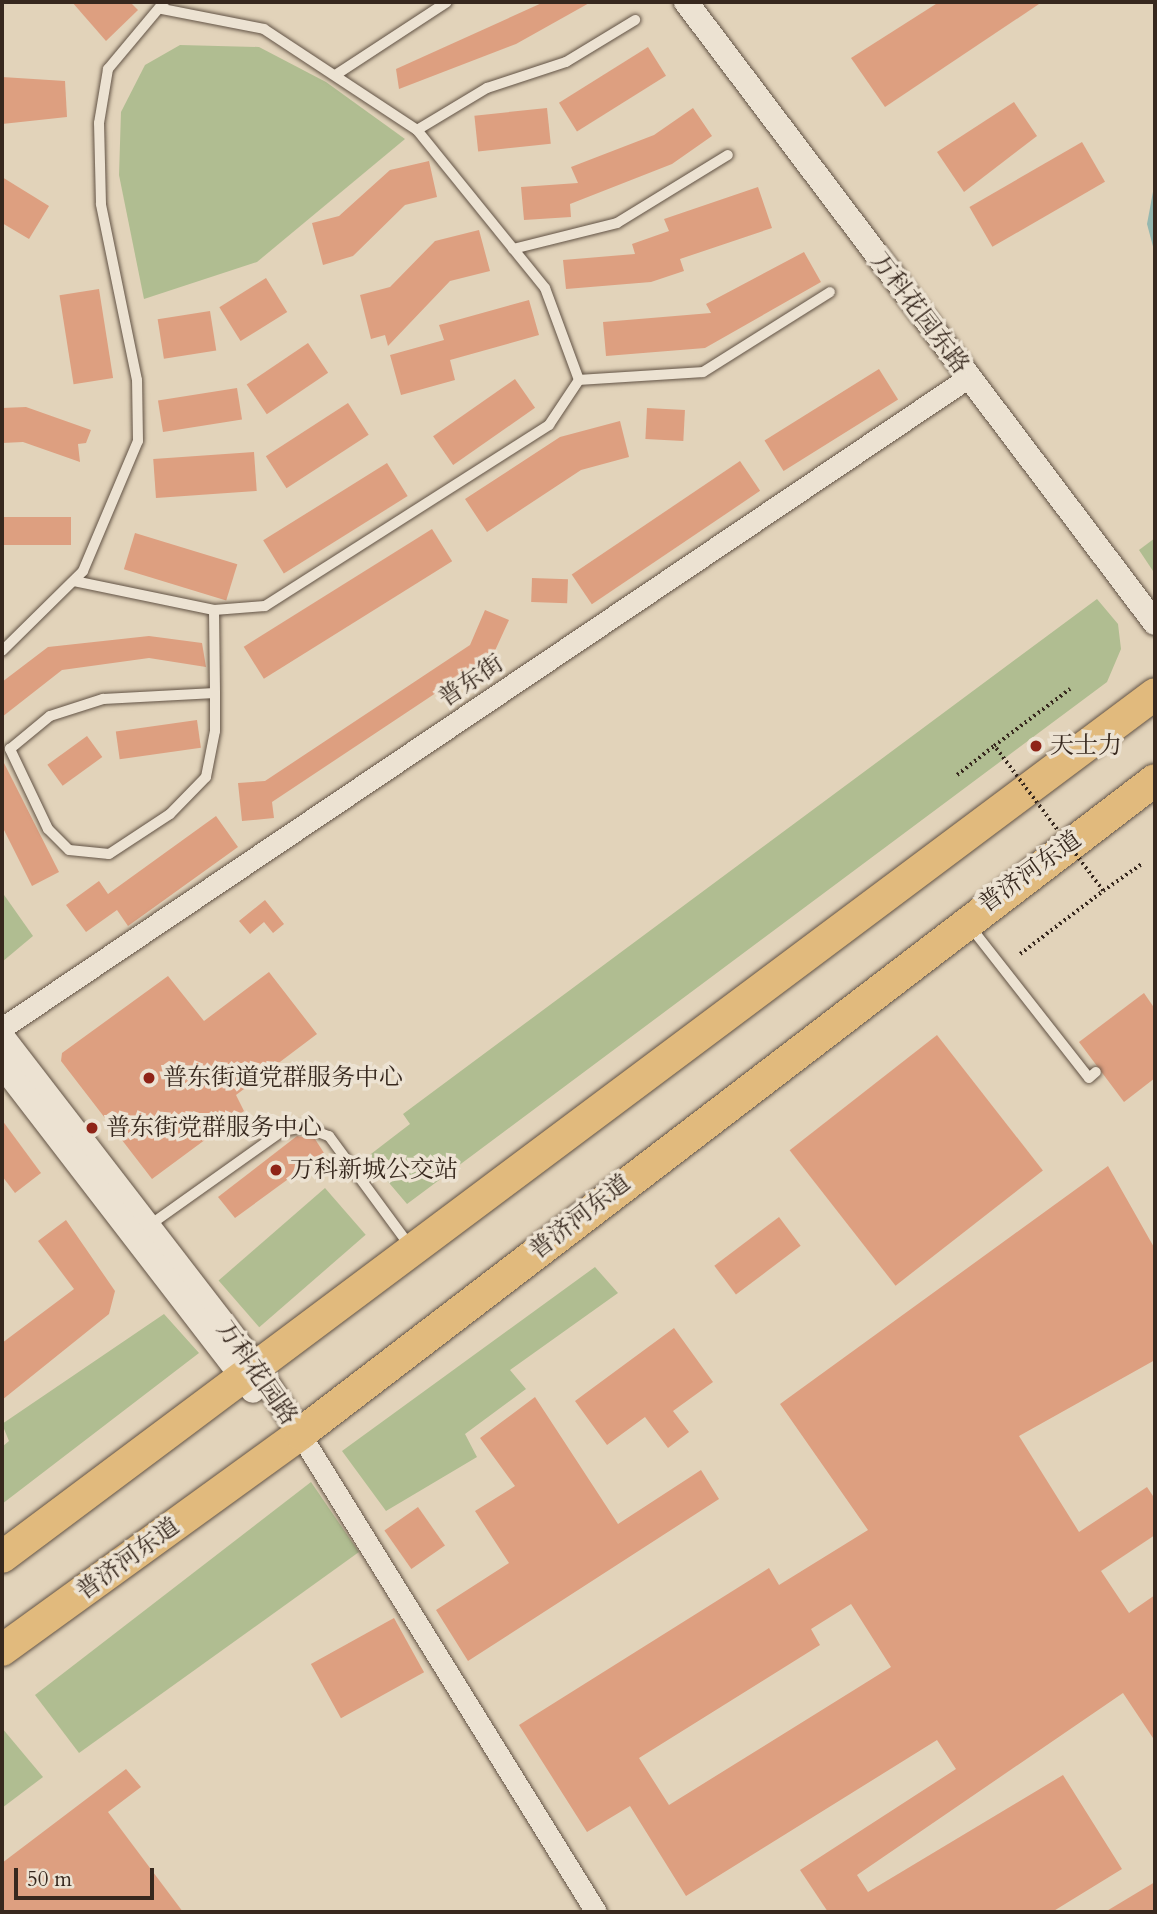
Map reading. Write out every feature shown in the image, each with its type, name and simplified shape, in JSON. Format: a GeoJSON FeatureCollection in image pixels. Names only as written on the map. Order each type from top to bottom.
{"type":"FeatureCollection","features":[{"type":"Feature","properties":{"kind":"main road"},"geometry":{"type":"LineString","coordinates":[[2,1557],[1155,694]]}},
{"type":"Feature","properties":{"kind":"main road","name":"普济河东道"},"geometry":{"type":"LineString","coordinates":[[2,1650],[300,1434],[965,920],[1155,780]]}},
{"type":"Feature","properties":{"kind":"street","name":"万科花园东路"},"geometry":{"type":"LineString","coordinates":[[686,2],[1155,623]]}},
{"type":"Feature","properties":{"kind":"street","name":"普东街"},"geometry":{"type":"LineString","coordinates":[[2,1028],[969,377]]}},
{"type":"Feature","properties":{"kind":"street","name":"万科花园路"},"geometry":{"type":"LineString","coordinates":[[2,1036],[140,1232]]}},
{"type":"Feature","properties":{"kind":"street","name":"万科花园路"},"geometry":{"type":"LineString","coordinates":[[2,1065],[140,1232],[248,1373],[300,1434]]}},
{"type":"Feature","properties":{"kind":"street"},"geometry":{"type":"LineString","coordinates":[[300,1434],[596,1912]]}},
{"type":"Feature","properties":{"kind":"lane"},"geometry":{"type":"LineString","coordinates":[[337,74],[447,2]]}},
{"type":"Feature","properties":{"kind":"lane"},"geometry":{"type":"LineString","coordinates":[[2,651],[74,581],[121,494],[138,441],[137,380],[101,204],[99,123],[108,69],[163,6],[264,29],[337,74],[417,130],[545,288],[579,380]]}},
{"type":"Feature","properties":{"kind":"lane"},"geometry":{"type":"LineString","coordinates":[[417,130],[487,88],[566,62],[635,20]]}},
{"type":"Feature","properties":{"kind":"lane"},"geometry":{"type":"LineString","coordinates":[[513,249],[617,223],[728,155]]}},
{"type":"Feature","properties":{"kind":"lane"},"geometry":{"type":"LineString","coordinates":[[579,380],[703,372],[830,292]]}},
{"type":"Feature","properties":{"kind":"lane"},"geometry":{"type":"LineString","coordinates":[[74,581],[214,610],[265,606],[549,425],[579,380]]}},
{"type":"Feature","properties":{"kind":"lane"},"geometry":{"type":"LineString","coordinates":[[214,610],[215,693],[206,777],[170,814],[109,854],[69,850],[48,829],[10,749],[40,724],[103,699],[215,693]]}},
{"type":"Feature","properties":{"kind":"lane"},"geometry":{"type":"LineString","coordinates":[[965,920],[1089,1078],[1096,1072]]}},
{"type":"Feature","properties":{"kind":"lane"},"geometry":{"type":"LineString","coordinates":[[140,1232],[282,1130],[305,1127],[329,1136],[414,1251]]}},
{"type":"Feature","properties":{"kind":"path"},"geometry":{"type":"LineString","coordinates":[[957,775],[1069,689]]}},
{"type":"Feature","properties":{"kind":"path"},"geometry":{"type":"LineString","coordinates":[[994,746],[1103,891]]}},
{"type":"Feature","properties":{"kind":"path"},"geometry":{"type":"LineString","coordinates":[[1020,954],[1143,863]]}},
{"type":"Feature","properties":{"kind":"green space"},"geometry":{"type":"Polygon","coordinates":[[[180,45],[259,47],[326,82],[405,139],[257,262],[144,299],[119,175],[121,112],[145,65],[180,45]]]}},
{"type":"Feature","properties":{"kind":"green space"},"geometry":{"type":"Polygon","coordinates":[[[1155,538],[1155,574],[1139,550],[1155,538]]]}},
{"type":"Feature","properties":{"kind":"green space"},"geometry":{"type":"Polygon","coordinates":[[[1097,599],[1118,624],[1121,649],[1107,682],[407,1204],[367,1157],[410,1124],[403,1114],[1097,599]]]}},
{"type":"Feature","properties":{"kind":"green space"},"geometry":{"type":"Polygon","coordinates":[[[2,892],[33,936],[2,962],[2,892]]]}},
{"type":"Feature","properties":{"kind":"green space"},"geometry":{"type":"Polygon","coordinates":[[[325,1188],[366,1235],[259,1327],[219,1281],[325,1188]]]}},
{"type":"Feature","properties":{"kind":"green space"},"geometry":{"type":"Polygon","coordinates":[[[595,1267],[618,1293],[510,1370],[526,1389],[465,1434],[477,1457],[386,1511],[342,1451],[595,1267]]]}},
{"type":"Feature","properties":{"kind":"green space"},"geometry":{"type":"Polygon","coordinates":[[[164,1314],[199,1353],[2,1504],[2,1447],[9,1441],[2,1424],[164,1314]]]}},
{"type":"Feature","properties":{"kind":"green space"},"geometry":{"type":"Polygon","coordinates":[[[311,1482],[359,1552],[79,1753],[35,1695],[311,1482]]]}},
{"type":"Feature","properties":{"kind":"green space"},"geometry":{"type":"Polygon","coordinates":[[[2,1728],[43,1777],[2,1808],[2,1728]]]}},
{"type":"Feature","properties":{"kind":"water"},"geometry":{"type":"Polygon","coordinates":[[[1155,181],[1155,254],[1147,224],[1155,181]]]}},
{"type":"Feature","properties":{"kind":"building"},"geometry":{"type":"Polygon","coordinates":[[[72,2],[130,2],[138,10],[106,41],[72,2]]]}},
{"type":"Feature","properties":{"kind":"building"},"geometry":{"type":"Polygon","coordinates":[[[544,2],[591,2],[516,44],[399,89],[396,69],[544,2]]]}},
{"type":"Feature","properties":{"kind":"building"},"geometry":{"type":"Polygon","coordinates":[[[939,2],[1042,2],[885,107],[851,58],[939,2]]]}},
{"type":"Feature","properties":{"kind":"building"},"geometry":{"type":"Polygon","coordinates":[[[648,47],[666,76],[577,131],[559,103],[648,47]]]}},
{"type":"Feature","properties":{"kind":"building"},"geometry":{"type":"Polygon","coordinates":[[[2,77],[65,81],[67,117],[2,124],[2,77]]]}},
{"type":"Feature","properties":{"kind":"building"},"geometry":{"type":"Polygon","coordinates":[[[1014,102],[1037,136],[964,192],[937,152],[1014,102]]]}},
{"type":"Feature","properties":{"kind":"building"},"geometry":{"type":"Polygon","coordinates":[[[547,108],[551,144],[478,151],[474,116],[547,108]]]}},
{"type":"Feature","properties":{"kind":"building"},"geometry":{"type":"Polygon","coordinates":[[[693,108],[712,136],[672,164],[570,204],[571,217],[524,220],[521,187],[578,183],[571,167],[654,135],[693,108]]]}},
{"type":"Feature","properties":{"kind":"building"},"geometry":{"type":"Polygon","coordinates":[[[1082,142],[1105,182],[992,247],[969,207],[1082,142]]]}},
{"type":"Feature","properties":{"kind":"building"},"geometry":{"type":"Polygon","coordinates":[[[429,161],[437,197],[405,205],[353,256],[323,265],[312,223],[339,216],[390,170],[429,161]]]}},
{"type":"Feature","properties":{"kind":"building"},"geometry":{"type":"Polygon","coordinates":[[[2,177],[49,206],[29,239],[2,223],[2,177]]]}},
{"type":"Feature","properties":{"kind":"building"},"geometry":{"type":"Polygon","coordinates":[[[758,187],[772,228],[680,259],[684,271],[651,282],[566,289],[563,260],[635,254],[632,244],[669,231],[664,219],[758,187]]]}},
{"type":"Feature","properties":{"kind":"building"},"geometry":{"type":"Polygon","coordinates":[[[479,230],[490,271],[450,281],[388,346],[385,335],[371,339],[360,295],[390,287],[435,241],[479,230]]]}},
{"type":"Feature","properties":{"kind":"building"},"geometry":{"type":"Polygon","coordinates":[[[804,252],[821,282],[705,348],[606,356],[603,322],[711,313],[706,304],[804,252]]]}},
{"type":"Feature","properties":{"kind":"building"},"geometry":{"type":"Polygon","coordinates":[[[266,278],[287,312],[241,341],[219,307],[266,278]]]}},
{"type":"Feature","properties":{"kind":"building"},"geometry":{"type":"Polygon","coordinates":[[[99,289],[113,378],[74,384],[59,295],[99,289]]]}},
{"type":"Feature","properties":{"kind":"building"},"geometry":{"type":"Polygon","coordinates":[[[529,300],[539,335],[450,360],[455,380],[401,395],[390,355],[444,340],[439,325],[529,300]]]}},
{"type":"Feature","properties":{"kind":"building"},"geometry":{"type":"Polygon","coordinates":[[[210,311],[216,351],[164,359],[158,319],[210,311]]]}},
{"type":"Feature","properties":{"kind":"building"},"geometry":{"type":"Polygon","coordinates":[[[308,343],[328,373],[267,414],[247,384],[308,343]]]}},
{"type":"Feature","properties":{"kind":"building"},"geometry":{"type":"Polygon","coordinates":[[[879,369],[898,400],[784,471],[765,441],[879,369]]]}},
{"type":"Feature","properties":{"kind":"building"},"geometry":{"type":"Polygon","coordinates":[[[515,379],[535,408],[453,465],[433,436],[515,379]]]}},
{"type":"Feature","properties":{"kind":"building"},"geometry":{"type":"Polygon","coordinates":[[[237,388],[242,420],[163,432],[158,401],[237,388]]]}},
{"type":"Feature","properties":{"kind":"building"},"geometry":{"type":"Polygon","coordinates":[[[348,403],[369,435],[287,488],[266,456],[348,403]]]}},
{"type":"Feature","properties":{"kind":"building"},"geometry":{"type":"Polygon","coordinates":[[[26,407],[91,430],[86,443],[78,444],[80,462],[23,442],[2,443],[2,408],[26,407]]]}},
{"type":"Feature","properties":{"kind":"building"},"geometry":{"type":"Polygon","coordinates":[[[647,408],[685,410],[683,441],[645,439],[647,408]]]}},
{"type":"Feature","properties":{"kind":"building"},"geometry":{"type":"Polygon","coordinates":[[[620,421],[629,457],[581,470],[487,532],[465,499],[560,437],[620,421]]]}},
{"type":"Feature","properties":{"kind":"building"},"geometry":{"type":"Polygon","coordinates":[[[254,452],[257,491],[156,498],[153,459],[254,452]]]}},
{"type":"Feature","properties":{"kind":"building"},"geometry":{"type":"Polygon","coordinates":[[[740,461],[760,491],[592,604],[572,575],[740,461]]]}},
{"type":"Feature","properties":{"kind":"building"},"geometry":{"type":"Polygon","coordinates":[[[387,463],[408,496],[284,573],[263,540],[387,463]]]}},
{"type":"Feature","properties":{"kind":"building"},"geometry":{"type":"Polygon","coordinates":[[[2,517],[71,517],[71,545],[2,545],[2,517]]]}},
{"type":"Feature","properties":{"kind":"building"},"geometry":{"type":"Polygon","coordinates":[[[432,529],[452,561],[264,679],[244,647],[432,529]]]}},
{"type":"Feature","properties":{"kind":"building"},"geometry":{"type":"Polygon","coordinates":[[[135,533],[237,564],[226,601],[124,569],[135,533]]]}},
{"type":"Feature","properties":{"kind":"building"},"geometry":{"type":"Polygon","coordinates":[[[532,578],[568,579],[567,603],[531,602],[532,578]]]}},
{"type":"Feature","properties":{"kind":"building"},"geometry":{"type":"Polygon","coordinates":[[[485,610],[509,620],[493,655],[272,802],[274,818],[242,821],[238,783],[265,781],[470,645],[485,610]]]}},
{"type":"Feature","properties":{"kind":"building"},"geometry":{"type":"Polygon","coordinates":[[[149,636],[202,643],[206,667],[149,658],[62,670],[2,717],[2,682],[48,647],[149,636]]]}},
{"type":"Feature","properties":{"kind":"building"},"geometry":{"type":"Polygon","coordinates":[[[197,720],[201,748],[120,759],[116,731],[197,720]]]}},
{"type":"Feature","properties":{"kind":"building"},"geometry":{"type":"Polygon","coordinates":[[[87,736],[102,757],[63,786],[47,765],[87,736]]]}},
{"type":"Feature","properties":{"kind":"building"},"geometry":{"type":"Polygon","coordinates":[[[2,759],[59,872],[32,886],[2,826],[2,759]]]}},
{"type":"Feature","properties":{"kind":"building"},"geometry":{"type":"Polygon","coordinates":[[[216,816],[238,847],[128,926],[117,910],[86,932],[66,905],[99,881],[108,894],[216,816]]]}},
{"type":"Feature","properties":{"kind":"building"},"geometry":{"type":"Polygon","coordinates":[[[265,900],[284,924],[273,933],[264,922],[250,934],[239,921],[265,900]]]}},
{"type":"Feature","properties":{"kind":"building","name":"普东街道党群服务中心"},"geometry":{"type":"Polygon","coordinates":[[[269,972],[317,1034],[236,1095],[244,1111],[152,1179],[61,1061],[62,1053],[168,976],[204,1021],[269,972]]]}},
{"type":"Feature","properties":{"kind":"building"},"geometry":{"type":"Polygon","coordinates":[[[1144,993],[1155,1009],[1155,1078],[1124,1102],[1079,1042],[1144,993]]]}},
{"type":"Feature","properties":{"kind":"building"},"geometry":{"type":"Polygon","coordinates":[[[937,1035],[1043,1171],[896,1286],[790,1150],[937,1035]]]}},
{"type":"Feature","properties":{"kind":"building"},"geometry":{"type":"Polygon","coordinates":[[[2,1120],[41,1173],[15,1193],[2,1176],[2,1120]]]}},
{"type":"Feature","properties":{"kind":"building"},"geometry":{"type":"Polygon","coordinates":[[[297,1136],[315,1139],[324,1153],[235,1218],[218,1197],[297,1136]]]}},
{"type":"Feature","properties":{"kind":"building"},"geometry":{"type":"Polygon","coordinates":[[[1108,1166],[1155,1249],[1155,1360],[1019,1436],[1079,1532],[1147,1487],[1155,1499],[1155,1535],[1101,1571],[1129,1613],[1155,1595],[1155,1741],[1123,1693],[857,1875],[868,1892],[1063,1775],[1122,1869],[1052,1912],[828,1912],[800,1870],[956,1769],[937,1740],[686,1896],[630,1806],[587,1832],[519,1725],[769,1568],[779,1585],[868,1530],[780,1404],[1108,1166]],[[851,1604],[811,1629],[820,1645],[639,1758],[669,1805],[891,1667],[851,1604]]]}},
{"type":"Feature","properties":{"kind":"building"},"geometry":{"type":"Polygon","coordinates":[[[779,1217],[801,1246],[736,1294],[714,1266],[779,1217]]]}},
{"type":"Feature","properties":{"kind":"building"},"geometry":{"type":"Polygon","coordinates":[[[66,1220],[115,1291],[109,1314],[2,1400],[2,1343],[74,1289],[38,1241],[66,1220]]]}},
{"type":"Feature","properties":{"kind":"building"},"geometry":{"type":"Polygon","coordinates":[[[674,1328],[713,1382],[673,1411],[689,1432],[668,1448],[645,1417],[607,1445],[575,1401],[674,1328]]]}},
{"type":"Feature","properties":{"kind":"building"},"geometry":{"type":"Polygon","coordinates":[[[535,1397],[618,1524],[701,1470],[719,1499],[468,1661],[436,1610],[509,1563],[475,1511],[515,1486],[480,1438],[535,1397]]]}},
{"type":"Feature","properties":{"kind":"building"},"geometry":{"type":"Polygon","coordinates":[[[418,1507],[445,1546],[411,1569],[384,1531],[418,1507]]]}},
{"type":"Feature","properties":{"kind":"building"},"geometry":{"type":"Polygon","coordinates":[[[394,1618],[424,1672],[341,1718],[311,1664],[394,1618]]]}},
{"type":"Feature","properties":{"kind":"building"},"geometry":{"type":"Polygon","coordinates":[[[126,1769],[141,1787],[108,1812],[183,1912],[2,1912],[2,1863],[126,1769]]]}},
{"type":"Feature","properties":{"kind":"building"},"geometry":{"type":"Polygon","coordinates":[[[1155,1882],[1155,1912],[1105,1912],[1155,1882]]]}},
{"type":"Feature","properties":{"kind":"place","name":"天士力"},"geometry":{"type":"Point","coordinates":[1036,746]}},
{"type":"Feature","properties":{"kind":"place","name":"普东街道党群服务中心"},"geometry":{"type":"Point","coordinates":[149,1078]}},
{"type":"Feature","properties":{"kind":"place","name":"普东街党群服务中心"},"geometry":{"type":"Point","coordinates":[92,1128]}},
{"type":"Feature","properties":{"kind":"place","name":"万科新城公交站"},"geometry":{"type":"Point","coordinates":[276,1170]}}]}
